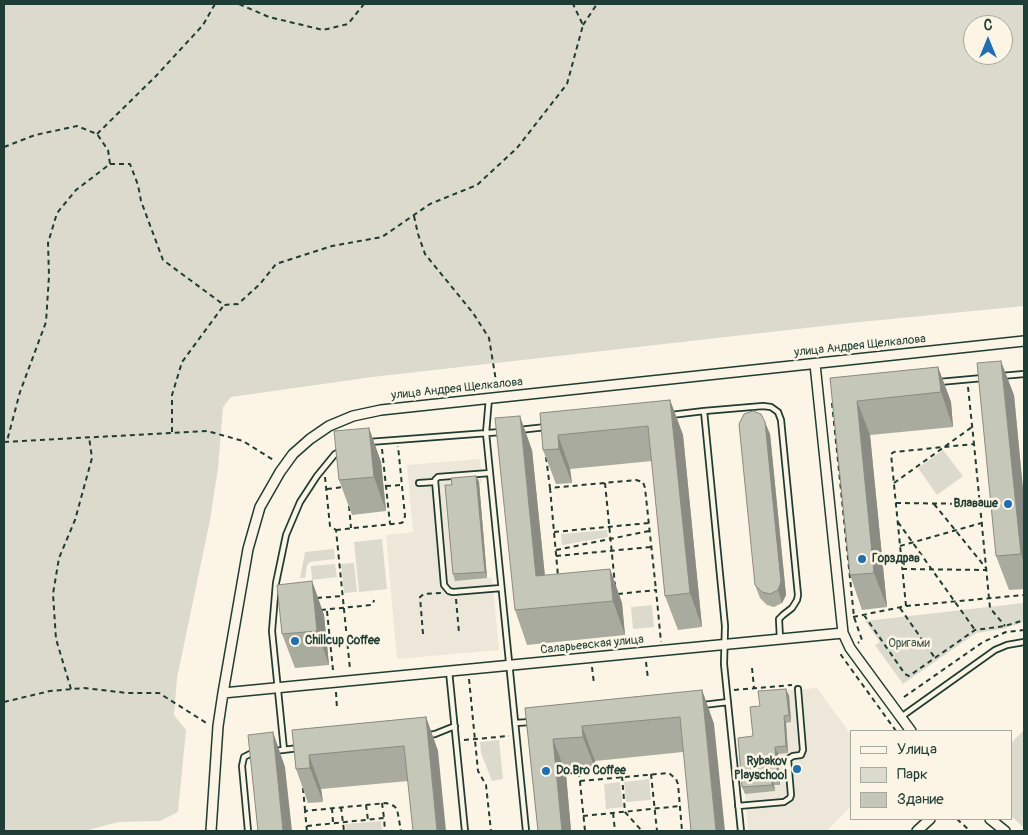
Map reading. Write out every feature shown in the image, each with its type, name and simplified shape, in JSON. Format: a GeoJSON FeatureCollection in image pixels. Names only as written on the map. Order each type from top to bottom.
{"type":"FeatureCollection","features":[{"type":"Feature","properties":{"kind":"street","name":"улица Андрея Щелкалова"},"geometry":{"type":"LineString","coordinates":[[211,831],[218,726],[248,549],[260,507],[284,466],[310,439],[329,426],[353,416],[381,410],[1024,341]]}},
{"type":"Feature","properties":{"kind":"street"},"geometry":{"type":"LineString","coordinates":[[815,364],[843,633],[850,648],[911,730]]}},
{"type":"Feature","properties":{"kind":"street","name":"Саларьевская улица"},"geometry":{"type":"LineString","coordinates":[[223,693],[843,633]]}},
{"type":"Feature","properties":{"kind":"street"},"geometry":{"type":"LineString","coordinates":[[918,831],[929,820]]}},
{"type":"Feature","properties":{"kind":"street"},"geometry":{"type":"LineString","coordinates":[[991,820],[1005,831]]}},
{"type":"Feature","properties":{"kind":"lane"},"geometry":{"type":"LineString","coordinates":[[996,376],[1024,374]]}},
{"type":"Feature","properties":{"kind":"lane"},"geometry":{"type":"LineString","coordinates":[[930,383],[986,378]]}},
{"type":"Feature","properties":{"kind":"lane"},"geometry":{"type":"LineString","coordinates":[[488,398],[486,433],[526,831]]}},
{"type":"Feature","properties":{"kind":"lane"},"geometry":{"type":"LineString","coordinates":[[661,416],[763,406],[771,407],[778,412],[781,420],[798,595],[792,608],[779,619],[780,639]]}},
{"type":"Feature","properties":{"kind":"lane"},"geometry":{"type":"LineString","coordinates":[[704,411],[725,626],[724,664],[741,831]]}},
{"type":"Feature","properties":{"kind":"lane"},"geometry":{"type":"LineString","coordinates":[[515,430],[554,426]]}},
{"type":"Feature","properties":{"kind":"lane"},"geometry":{"type":"LineString","coordinates":[[365,443],[505,431]]}},
{"type":"Feature","properties":{"kind":"lane"},"geometry":{"type":"LineString","coordinates":[[284,750],[272,616],[276,583],[286,534],[300,502],[324,467],[335,454],[346,448]]}},
{"type":"Feature","properties":{"kind":"lane"},"geometry":{"type":"LineString","coordinates":[[490,473],[438,477],[435,482],[444,585],[449,591],[454,592],[501,588]]}},
{"type":"Feature","properties":{"kind":"lane"},"geometry":{"type":"LineString","coordinates":[[419,483],[435,482]]}},
{"type":"Feature","properties":{"kind":"lane"},"geometry":{"type":"LineString","coordinates":[[901,717],[995,650],[1007,645],[1024,642]]}},
{"type":"Feature","properties":{"kind":"lane"},"geometry":{"type":"LineString","coordinates":[[449,671],[465,831]]}},
{"type":"Feature","properties":{"kind":"lane"},"geometry":{"type":"LineString","coordinates":[[738,806],[784,802],[790,798],[788,759],[803,753],[797,687]]}},
{"type":"Feature","properties":{"kind":"lane"},"geometry":{"type":"LineString","coordinates":[[694,706],[728,702]]}},
{"type":"Feature","properties":{"kind":"lane"},"geometry":{"type":"LineString","coordinates":[[515,723],[534,721]]}},
{"type":"Feature","properties":{"kind":"lane"},"geometry":{"type":"LineString","coordinates":[[422,736],[435,734],[455,726]]}},
{"type":"Feature","properties":{"kind":"lane"},"geometry":{"type":"LineString","coordinates":[[265,751],[306,747]]}},
{"type":"Feature","properties":{"kind":"lane"},"geometry":{"type":"LineString","coordinates":[[248,831],[242,766],[244,757],[256,752]]}},
{"type":"Feature","properties":{"kind":"path"},"geometry":{"type":"LineString","coordinates":[[96,134],[156,76],[203,26],[215,4]]}},
{"type":"Feature","properties":{"kind":"path"},"geometry":{"type":"LineString","coordinates":[[239,4],[269,17],[323,30],[348,24],[364,4]]}},
{"type":"Feature","properties":{"kind":"path"},"geometry":{"type":"LineString","coordinates":[[573,4],[583,26]]}},
{"type":"Feature","properties":{"kind":"path"},"geometry":{"type":"LineString","coordinates":[[284,466],[243,441],[207,431],[5,442],[20,392],[46,322],[49,276],[48,243],[57,213],[76,190],[110,164],[130,164],[138,185],[141,201],[163,260],[224,305],[238,304],[260,284],[276,264],[332,246],[382,237],[430,204],[477,185],[516,148],[567,84],[583,26],[597,4]]}},
{"type":"Feature","properties":{"kind":"path"},"geometry":{"type":"LineString","coordinates":[[4,147],[35,135],[77,126],[96,134],[108,150],[110,164]]}},
{"type":"Feature","properties":{"kind":"path"},"geometry":{"type":"LineString","coordinates":[[414,215],[425,254],[473,313],[489,338],[498,397]]}},
{"type":"Feature","properties":{"kind":"path"},"geometry":{"type":"LineString","coordinates":[[172,433],[172,395],[182,362],[224,305]]}},
{"type":"Feature","properties":{"kind":"path"},"geometry":{"type":"LineString","coordinates":[[968,379],[980,504],[984,523],[990,608],[1005,626]]}},
{"type":"Feature","properties":{"kind":"path"},"geometry":{"type":"LineString","coordinates":[[832,403],[854,617],[862,640]]}},
{"type":"Feature","properties":{"kind":"path"},"geometry":{"type":"LineString","coordinates":[[894,483],[972,427]]}},
{"type":"Feature","properties":{"kind":"path"},"geometry":{"type":"LineString","coordinates":[[72,689],[56,640],[54,594],[59,558],[75,520],[92,458],[89,437]]}},
{"type":"Feature","properties":{"kind":"path"},"geometry":{"type":"LineString","coordinates":[[324,467],[330,526],[336,530],[401,523],[405,520],[397,440]]}},
{"type":"Feature","properties":{"kind":"path"},"geometry":{"type":"LineString","coordinates":[[382,441],[390,525]]}},
{"type":"Feature","properties":{"kind":"path"},"geometry":{"type":"LineString","coordinates":[[906,606],[892,453],[974,444]]}},
{"type":"Feature","properties":{"kind":"path"},"geometry":{"type":"LineString","coordinates":[[546,455],[559,580]]}},
{"type":"Feature","properties":{"kind":"path"},"geometry":{"type":"LineString","coordinates":[[550,488],[636,480],[643,482],[650,530],[660,632]]}},
{"type":"Feature","properties":{"kind":"path"},"geometry":{"type":"LineString","coordinates":[[605,483],[615,585]]}},
{"type":"Feature","properties":{"kind":"path"},"geometry":{"type":"LineString","coordinates":[[386,486],[402,485]]}},
{"type":"Feature","properties":{"kind":"path"},"geometry":{"type":"LineString","coordinates":[[326,489],[347,487]]}},
{"type":"Feature","properties":{"kind":"path"},"geometry":{"type":"LineString","coordinates":[[349,504],[351,528]]}},
{"type":"Feature","properties":{"kind":"path"},"geometry":{"type":"LineString","coordinates":[[896,504],[980,504]]}},
{"type":"Feature","properties":{"kind":"path"},"geometry":{"type":"LineString","coordinates":[[934,504],[986,570]]}},
{"type":"Feature","properties":{"kind":"path"},"geometry":{"type":"LineString","coordinates":[[898,522],[976,630]]}},
{"type":"Feature","properties":{"kind":"path"},"geometry":{"type":"LineString","coordinates":[[554,532],[649,523]]}},
{"type":"Feature","properties":{"kind":"path"},"geometry":{"type":"LineString","coordinates":[[900,546],[984,523]]}},
{"type":"Feature","properties":{"kind":"path"},"geometry":{"type":"LineString","coordinates":[[336,530],[350,669]]}},
{"type":"Feature","properties":{"kind":"path"},"geometry":{"type":"LineString","coordinates":[[556,550],[650,530]]}},
{"type":"Feature","properties":{"kind":"path"},"geometry":{"type":"LineString","coordinates":[[556,556],[651,547]]}},
{"type":"Feature","properties":{"kind":"path"},"geometry":{"type":"LineString","coordinates":[[902,569],[986,570]]}},
{"type":"Feature","properties":{"kind":"path"},"geometry":{"type":"LineString","coordinates":[[616,594],[656,590]]}},
{"type":"Feature","properties":{"kind":"path"},"geometry":{"type":"LineString","coordinates":[[423,634],[420,597],[424,594],[454,592],[459,633]]}},
{"type":"Feature","properties":{"kind":"path"},"geometry":{"type":"LineString","coordinates":[[854,617],[906,606],[1024,595]]}},
{"type":"Feature","properties":{"kind":"path"},"geometry":{"type":"LineString","coordinates":[[315,598],[342,596]]}},
{"type":"Feature","properties":{"kind":"path"},"geometry":{"type":"LineString","coordinates":[[319,611],[373,605],[374,600]]}},
{"type":"Feature","properties":{"kind":"path"},"geometry":{"type":"LineString","coordinates":[[900,608],[935,658]]}},
{"type":"Feature","properties":{"kind":"path"},"geometry":{"type":"LineString","coordinates":[[327,610],[334,670]]}},
{"type":"Feature","properties":{"kind":"path"},"geometry":{"type":"LineString","coordinates":[[864,615],[907,676],[911,676],[976,630],[1005,626],[1024,620]]}},
{"type":"Feature","properties":{"kind":"path"},"geometry":{"type":"LineString","coordinates":[[904,697],[983,642],[1006,632],[1024,630]]}},
{"type":"Feature","properties":{"kind":"path"},"geometry":{"type":"LineString","coordinates":[[330,641],[347,639]]}},
{"type":"Feature","properties":{"kind":"path"},"geometry":{"type":"LineString","coordinates":[[645,652],[648,678]]}},
{"type":"Feature","properties":{"kind":"path"},"geometry":{"type":"LineString","coordinates":[[592,657],[594,684]]}},
{"type":"Feature","properties":{"kind":"path"},"geometry":{"type":"LineString","coordinates":[[844,659],[895,730]]}},
{"type":"Feature","properties":{"kind":"path"},"geometry":{"type":"LineString","coordinates":[[752,668],[754,688]]}},
{"type":"Feature","properties":{"kind":"path"},"geometry":{"type":"LineString","coordinates":[[468,669],[478,771],[486,785],[491,831]]}},
{"type":"Feature","properties":{"kind":"path"},"geometry":{"type":"LineString","coordinates":[[335,682],[338,709]]}},
{"type":"Feature","properties":{"kind":"path"},"geometry":{"type":"LineString","coordinates":[[727,691],[797,687]]}},
{"type":"Feature","properties":{"kind":"path"},"geometry":{"type":"LineString","coordinates":[[4,702],[50,691],[84,688],[127,693],[159,693],[209,725]]}},
{"type":"Feature","properties":{"kind":"path"},"geometry":{"type":"LineString","coordinates":[[456,741],[516,735]]}},
{"type":"Feature","properties":{"kind":"path"},"geometry":{"type":"LineString","coordinates":[[579,772],[585,831]]}},
{"type":"Feature","properties":{"kind":"path"},"geometry":{"type":"LineString","coordinates":[[580,780],[663,772],[673,776],[678,784],[682,831]]}},
{"type":"Feature","properties":{"kind":"path"},"geometry":{"type":"LineString","coordinates":[[651,774],[657,831]]}},
{"type":"Feature","properties":{"kind":"path"},"geometry":{"type":"LineString","coordinates":[[622,776],[625,812],[642,831]]}},
{"type":"Feature","properties":{"kind":"path"},"geometry":{"type":"LineString","coordinates":[[302,783],[307,831]]}},
{"type":"Feature","properties":{"kind":"path"},"geometry":{"type":"LineString","coordinates":[[305,811],[382,803],[390,804],[397,809],[401,831]]}},
{"type":"Feature","properties":{"kind":"path"},"geometry":{"type":"LineString","coordinates":[[382,803],[385,831]]}},
{"type":"Feature","properties":{"kind":"path"},"geometry":{"type":"LineString","coordinates":[[366,805],[368,820]]}},
{"type":"Feature","properties":{"kind":"path"},"geometry":{"type":"LineString","coordinates":[[584,816],[680,806]]}},
{"type":"Feature","properties":{"kind":"path"},"geometry":{"type":"LineString","coordinates":[[341,807],[344,831]]}},
{"type":"Feature","properties":{"kind":"path"},"geometry":{"type":"LineString","coordinates":[[332,808],[333,823]]}},
{"type":"Feature","properties":{"kind":"path"},"geometry":{"type":"LineString","coordinates":[[613,813],[614,831]]}},
{"type":"Feature","properties":{"kind":"path"},"geometry":{"type":"LineString","coordinates":[[307,826],[384,818]]}},
{"type":"Feature","properties":{"kind":"path"},"geometry":{"type":"LineString","coordinates":[[958,820],[970,831]]}},
{"type":"Feature","properties":{"kind":"path"},"geometry":{"type":"LineString","coordinates":[[320,824],[321,829]]}},
{"type":"Feature","properties":{"kind":"shaded area"},"geometry":{"type":"Polygon","coordinates":[[[480,459],[482,482],[479,483],[487,578],[492,578],[499,650],[397,659],[386,535],[413,532],[407,465],[480,459]]]}},
{"type":"Feature","properties":{"kind":"shaded area","name":"Rybakov Playschool"},"geometry":{"type":"Polygon","coordinates":[[[817,688],[850,733],[850,807],[827,831],[748,831],[741,744],[755,743],[789,695],[788,690],[817,688]]]}},
{"type":"Feature","properties":{"kind":"green space"},"geometry":{"type":"Polygon","coordinates":[[[4,4],[1024,4],[1024,306],[850,323],[372,377],[231,397],[223,407],[218,468],[210,520],[177,678],[174,715],[186,730],[178,812],[160,821],[119,822],[84,831],[4,831],[4,4]]]}},
{"type":"Feature","properties":{"kind":"green space"},"geometry":{"type":"Polygon","coordinates":[[[943,450],[963,476],[937,495],[918,468],[943,450]]]}},
{"type":"Feature","properties":{"kind":"green space"},"geometry":{"type":"Polygon","coordinates":[[[607,530],[608,537],[562,545],[561,534],[607,530]]]}},
{"type":"Feature","properties":{"kind":"green space"},"geometry":{"type":"Polygon","coordinates":[[[382,539],[387,589],[359,592],[354,542],[382,539]]]}},
{"type":"Feature","properties":{"kind":"green space"},"geometry":{"type":"Polygon","coordinates":[[[334,549],[335,559],[310,562],[307,565],[305,578],[300,578],[305,552],[334,549]]]}},
{"type":"Feature","properties":{"kind":"green space"},"geometry":{"type":"Polygon","coordinates":[[[354,563],[357,592],[344,593],[341,564],[354,563]]]}},
{"type":"Feature","properties":{"kind":"green space"},"geometry":{"type":"Polygon","coordinates":[[[335,564],[337,577],[312,580],[311,566],[335,564]]]}},
{"type":"Feature","properties":{"kind":"green space","name":"Оригами"},"geometry":{"type":"Polygon","coordinates":[[[1024,603],[1024,622],[1003,629],[976,633],[903,684],[875,645],[880,642],[865,621],[1024,603]]]}},
{"type":"Feature","properties":{"kind":"green space"},"geometry":{"type":"Polygon","coordinates":[[[652,605],[654,627],[633,629],[631,607],[652,605]]]}},
{"type":"Feature","properties":{"kind":"green space"},"geometry":{"type":"Polygon","coordinates":[[[1024,730],[1024,828],[1013,818],[1013,741],[1024,730]]]}},
{"type":"Feature","properties":{"kind":"green space"},"geometry":{"type":"Polygon","coordinates":[[[499,740],[503,779],[492,781],[481,753],[480,742],[499,740]]]}},
{"type":"Feature","properties":{"kind":"green space"},"geometry":{"type":"Polygon","coordinates":[[[649,779],[651,800],[626,802],[624,782],[649,779]]]}},
{"type":"Feature","properties":{"kind":"green space"},"geometry":{"type":"Polygon","coordinates":[[[620,782],[623,807],[606,809],[604,784],[620,782]]]}},
{"type":"Feature","properties":{"kind":"green space"},"geometry":{"type":"Polygon","coordinates":[[[381,821],[382,831],[346,831],[345,824],[381,821]]]}},
{"type":"Feature","properties":{"kind":"building"},"geometry":{"type":"Polygon","coordinates":[[[1001,361],[1021,554],[996,556],[977,363],[1001,361]]]}},
{"type":"Feature","properties":{"kind":"building"},"geometry":{"type":"Polygon","coordinates":[[[938,367],[941,392],[857,401],[874,573],[850,575],[830,378],[938,367]]]}},
{"type":"Feature","properties":{"kind":"building"},"geometry":{"type":"Polygon","coordinates":[[[670,400],[690,593],[665,596],[648,426],[558,435],[559,449],[543,450],[540,413],[670,400]]]}},
{"type":"Feature","properties":{"kind":"building"},"geometry":{"type":"Polygon","coordinates":[[[753,411],[761,414],[765,422],[781,582],[778,590],[770,594],[762,592],[755,585],[739,424],[744,414],[753,411]]]}},
{"type":"Feature","properties":{"kind":"building"},"geometry":{"type":"Polygon","coordinates":[[[520,416],[536,576],[610,569],[613,601],[515,610],[495,418],[520,416]]]}},
{"type":"Feature","properties":{"kind":"building"},"geometry":{"type":"Polygon","coordinates":[[[369,428],[374,477],[339,480],[334,431],[369,428]]]}},
{"type":"Feature","properties":{"kind":"building"},"geometry":{"type":"Polygon","coordinates":[[[476,476],[485,572],[453,574],[445,485],[452,485],[451,478],[476,476]]]}},
{"type":"Feature","properties":{"kind":"building"},"geometry":{"type":"Polygon","coordinates":[[[312,581],[317,631],[282,634],[277,585],[312,581]]]}},
{"type":"Feature","properties":{"kind":"building"},"geometry":{"type":"Polygon","coordinates":[[[786,689],[789,715],[784,716],[786,746],[775,747],[778,778],[772,779],[772,785],[742,787],[738,738],[753,736],[750,707],[760,706],[758,691],[786,689]]]}},
{"type":"Feature","properties":{"kind":"building"},"geometry":{"type":"Polygon","coordinates":[[[702,690],[716,831],[691,831],[680,717],[582,726],[583,737],[553,739],[562,831],[538,831],[525,708],[702,690]]]}},
{"type":"Feature","properties":{"kind":"building"},"geometry":{"type":"Polygon","coordinates":[[[426,717],[437,831],[413,831],[404,746],[309,755],[310,768],[296,769],[292,730],[426,717]]]}},
{"type":"Feature","properties":{"kind":"building"},"geometry":{"type":"Polygon","coordinates":[[[273,732],[283,831],[258,831],[248,735],[273,732]]]}},
{"type":"Feature","properties":{"kind":"place","name":"Влаваше"},"geometry":{"type":"Point","coordinates":[1008,504]}},
{"type":"Feature","properties":{"kind":"place","name":"Горздрав"},"geometry":{"type":"Point","coordinates":[862,559]}},
{"type":"Feature","properties":{"kind":"place","name":"Chillcup Coffee"},"geometry":{"type":"Point","coordinates":[295,641]}},
{"type":"Feature","properties":{"kind":"place","name":"Rybakov Playschool"},"geometry":{"type":"Point","coordinates":[797,769]}},
{"type":"Feature","properties":{"kind":"place","name":"Do.Bro Coffee"},"geometry":{"type":"Point","coordinates":[546,771]}}]}
